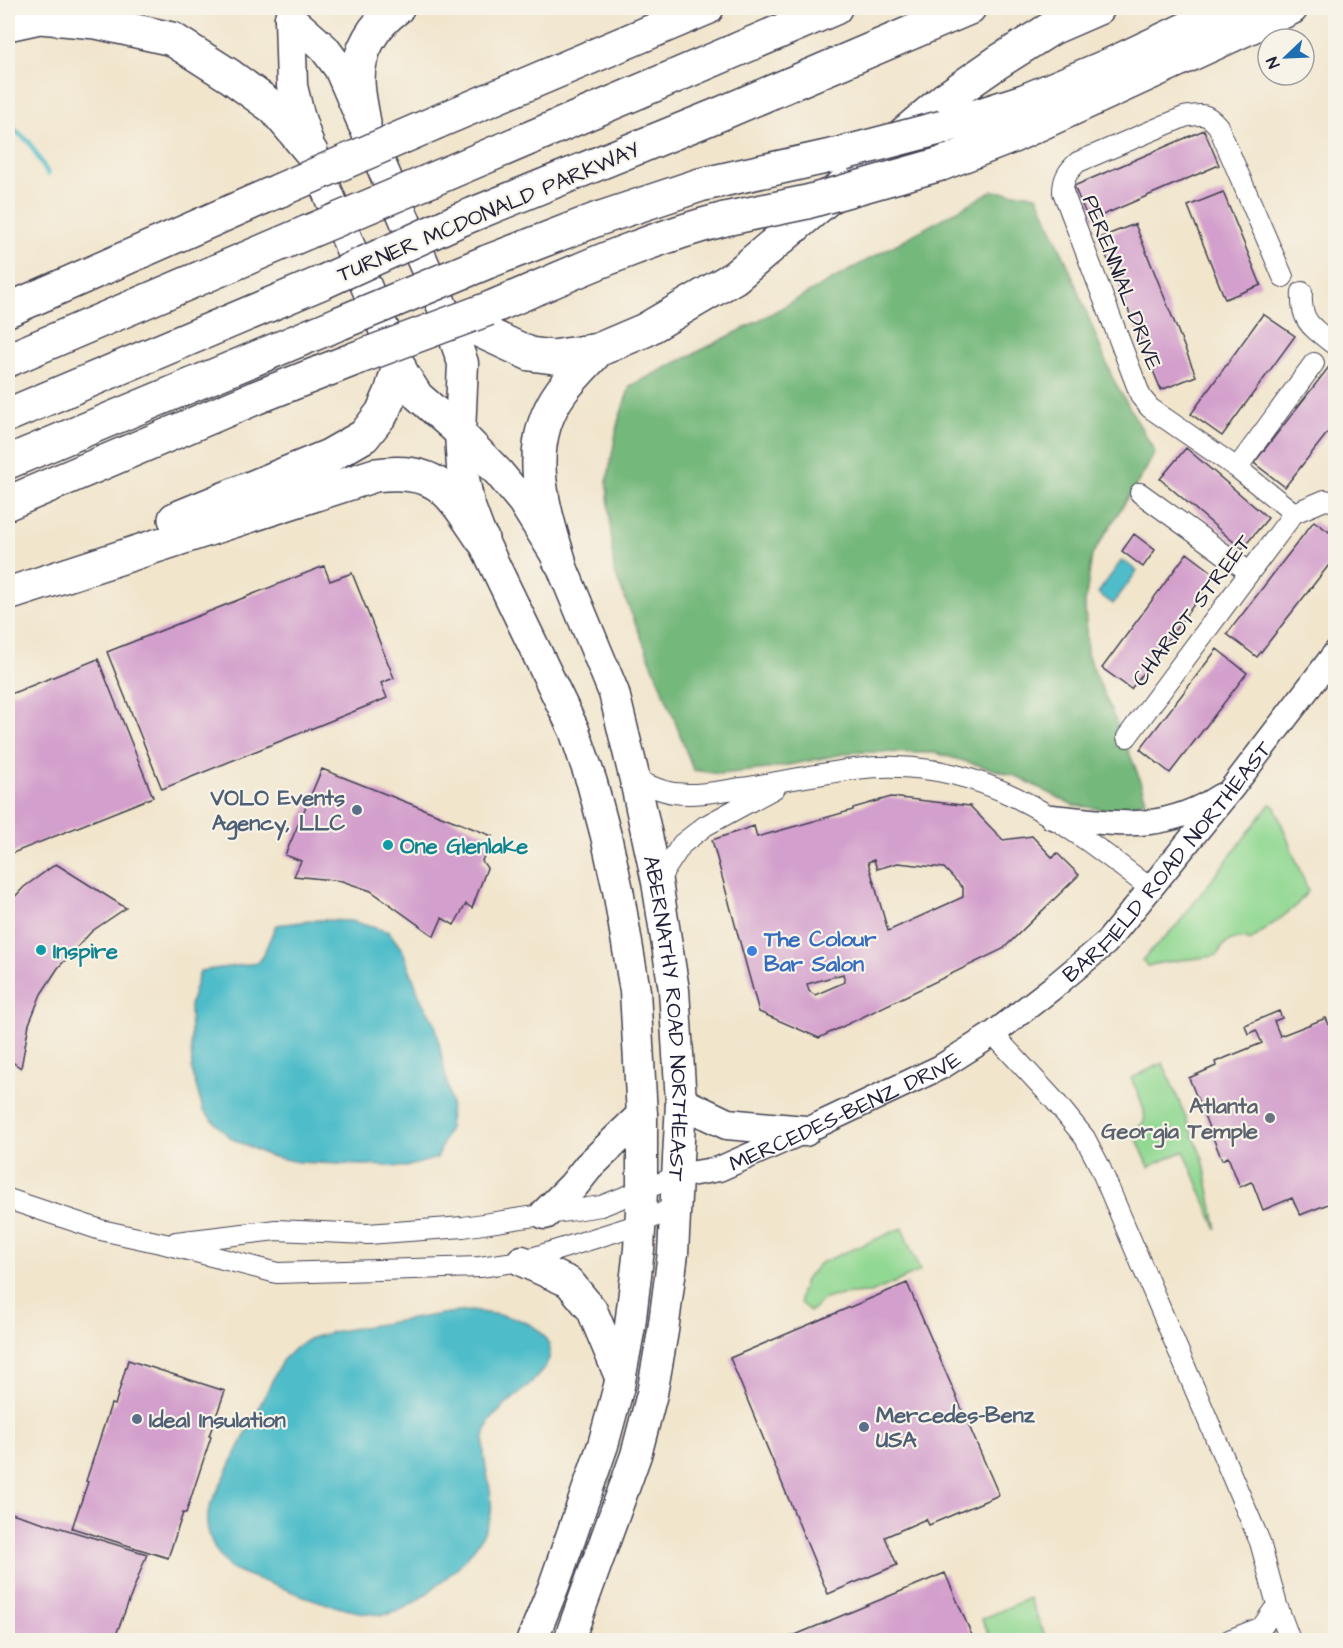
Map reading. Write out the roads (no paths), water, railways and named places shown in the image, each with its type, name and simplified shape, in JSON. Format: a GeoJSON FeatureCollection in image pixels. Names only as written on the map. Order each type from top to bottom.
{"type":"FeatureCollection","features":[{"type":"Feature","properties":{"kind":"highway"},"geometry":{"type":"LineString","coordinates":[[364,123],[358,80],[361,55],[372,32],[397,8]]}},
{"type":"Feature","properties":{"kind":"highway"},"geometry":{"type":"LineString","coordinates":[[8,310],[437,122],[707,8]]}},
{"type":"Feature","properties":{"kind":"highway"},"geometry":{"type":"LineString","coordinates":[[8,360],[835,8]]}},
{"type":"Feature","properties":{"kind":"highway","name":"TURNER MCDONALD PARKWAY"},"geometry":{"type":"LineString","coordinates":[[8,415],[323,282],[459,220],[720,114],[969,8]]}},
{"type":"Feature","properties":{"kind":"highway"},"geometry":{"type":"LineString","coordinates":[[446,315],[530,354],[553,357],[598,350],[645,330],[735,277],[945,99],[1052,28],[1098,8]]}},
{"type":"Feature","properties":{"kind":"highway"},"geometry":{"type":"LineString","coordinates":[[8,462],[487,262],[598,219],[700,185],[844,153],[943,127],[1035,96],[1112,64],[1231,8]]}},
{"type":"Feature","properties":{"kind":"highway"},"geometry":{"type":"LineString","coordinates":[[8,503],[255,398],[357,357],[488,309],[625,252],[698,226],[841,193],[941,164],[1013,136],[1291,8]]}},
{"type":"Feature","properties":{"kind":"highway"},"geometry":{"type":"LineString","coordinates":[[8,24],[40,17],[96,22],[172,39],[230,76],[274,108],[311,152]]}},
{"type":"Feature","properties":{"kind":"highway"},"geometry":{"type":"LineString","coordinates":[[559,560],[543,507],[539,466],[540,437],[548,414],[561,392],[598,350]]}},
{"type":"Feature","properties":{"kind":"highway"},"geometry":{"type":"LineString","coordinates":[[8,592],[329,456],[364,436],[382,413],[399,366]]}},
{"type":"Feature","properties":{"kind":"highway"},"geometry":{"type":"LineString","coordinates":[[8,592],[375,475],[392,472],[411,474],[444,487],[453,496],[483,539]]}},
{"type":"Feature","properties":{"kind":"main road","name":"ABERNATHY ROAD NORTHEAST"},"geometry":{"type":"LineString","coordinates":[[532,1641],[603,1445],[630,1326],[642,1191],[642,1115],[635,991],[613,868],[592,783],[569,720],[483,539],[469,504],[462,468],[460,433],[463,363],[446,315],[339,68],[324,48],[290,18],[292,86],[299,115],[311,152],[399,366],[418,396],[460,433],[499,473],[523,502],[559,560],[614,693],[657,882],[674,990],[681,1102],[673,1252],[665,1320],[652,1394],[636,1455],[569,1641]]}},
{"type":"Feature","properties":{"kind":"main road"},"geometry":{"type":"LineString","coordinates":[[681,1102],[727,1124],[805,1131]]}},
{"type":"Feature","properties":{"kind":"main road"},"geometry":{"type":"LineString","coordinates":[[545,1214],[588,1167],[642,1115]]}},
{"type":"Feature","properties":{"kind":"main road"},"geometry":{"type":"LineString","coordinates":[[522,1261],[569,1282],[591,1310],[620,1377]]}},
{"type":"Feature","properties":{"kind":"street","name":"PERENNIAL DRIVE"},"geometry":{"type":"LineString","coordinates":[[1283,277],[1218,126],[1211,117],[1200,114],[1184,117],[1078,162],[1068,170],[1063,181],[1063,192],[1142,397],[1150,408],[1237,468],[1294,513]]}},
{"type":"Feature","properties":{"kind":"street"},"geometry":{"type":"LineString","coordinates":[[1302,292],[1301,309],[1306,322],[1335,346]]}},
{"type":"Feature","properties":{"kind":"street"},"geometry":{"type":"LineString","coordinates":[[1237,468],[1314,363]]}},
{"type":"Feature","properties":{"kind":"street"},"geometry":{"type":"LineString","coordinates":[[1140,493],[1249,572]]}},
{"type":"Feature","properties":{"kind":"street"},"geometry":{"type":"LineString","coordinates":[[1294,513],[1325,500],[1335,502]]}},
{"type":"Feature","properties":{"kind":"street","name":"CHARIOT STREET"},"geometry":{"type":"LineString","coordinates":[[1127,737],[1294,513]]}},
{"type":"Feature","properties":{"kind":"street","name":"BARFIELD ROAD NORTHEAST"},"geometry":{"type":"LineString","coordinates":[[984,1040],[1106,943],[1232,788],[1335,652]]}},
{"type":"Feature","properties":{"kind":"street"},"geometry":{"type":"LineString","coordinates":[[635,780],[673,794],[707,793],[856,769],[891,766],[960,775],[993,787],[1052,817],[1094,845],[1151,889]]}},
{"type":"Feature","properties":{"kind":"street"},"geometry":{"type":"LineString","coordinates":[[657,882],[682,844],[705,826],[788,781]]}},
{"type":"Feature","properties":{"kind":"street"},"geometry":{"type":"LineString","coordinates":[[1052,817],[1108,824],[1152,823],[1209,804],[1232,788]]}},
{"type":"Feature","properties":{"kind":"street"},"geometry":{"type":"LineString","coordinates":[[984,1040],[1055,1101],[1079,1131],[1099,1165],[1260,1542],[1277,1605],[1290,1641]]}},
{"type":"Feature","properties":{"kind":"street","name":"MERCEDES-BENZ DRIVE"},"geometry":{"type":"LineString","coordinates":[[678,1176],[713,1172],[940,1067],[984,1040]]}},
{"type":"Feature","properties":{"kind":"street","name":"MERCEDES-BENZ DRIVE"},"geometry":{"type":"LineString","coordinates":[[676,1206],[713,1172]]}},
{"type":"Feature","properties":{"kind":"street"},"geometry":{"type":"LineString","coordinates":[[165,1244],[276,1230],[368,1234],[463,1227],[601,1206],[678,1176]]}},
{"type":"Feature","properties":{"kind":"street"},"geometry":{"type":"LineString","coordinates":[[8,1199],[101,1230],[277,1273],[480,1267],[522,1261],[640,1224],[676,1206]]}},
{"type":"Feature","properties":{"kind":"street"},"geometry":{"type":"LineString","coordinates":[[1229,1641],[1262,1627],[1277,1605]]}},
{"type":"Feature","properties":{"kind":"water"},"geometry":{"type":"Polygon","coordinates":[[[1122,560],[1137,571],[1113,604],[1098,593],[1122,560]]]}},
{"type":"Feature","properties":{"kind":"water"},"geometry":{"type":"Polygon","coordinates":[[[319,920],[351,921],[389,932],[403,951],[421,1000],[435,1023],[451,1103],[449,1127],[437,1158],[406,1167],[298,1162],[269,1156],[230,1138],[203,1110],[192,1071],[190,1005],[200,971],[257,963],[276,925],[319,920]]]}},
{"type":"Feature","properties":{"kind":"water"},"geometry":{"type":"Polygon","coordinates":[[[472,1311],[515,1318],[525,1322],[542,1334],[548,1343],[550,1354],[539,1375],[489,1423],[485,1433],[484,1456],[490,1490],[491,1513],[481,1538],[461,1563],[415,1602],[392,1613],[378,1614],[337,1607],[231,1569],[218,1554],[209,1536],[207,1521],[209,1508],[282,1361],[295,1348],[309,1339],[332,1332],[472,1311]]]}},
{"type":"Feature","properties":{"kind":"waterway"},"geometry":{"type":"LineString","coordinates":[[8,124],[29,142],[48,174]]}},
{"type":"Feature","properties":{"kind":"place","name":"VOLO Events Agency, LLC"},"geometry":{"type":"Point","coordinates":[357,810]}},
{"type":"Feature","properties":{"kind":"place","name":"One Glenlake"},"geometry":{"type":"Point","coordinates":[388,845]}},
{"type":"Feature","properties":{"kind":"place","name":"Inspire"},"geometry":{"type":"Point","coordinates":[41,950]}},
{"type":"Feature","properties":{"kind":"place","name":"The Colour Bar Salon"},"geometry":{"type":"Point","coordinates":[752,951]}},
{"type":"Feature","properties":{"kind":"place","name":"Atlanta Georgia Temple"},"geometry":{"type":"Point","coordinates":[1270,1118]}},
{"type":"Feature","properties":{"kind":"place","name":"Ideal Insulation"},"geometry":{"type":"Point","coordinates":[137,1419]}},
{"type":"Feature","properties":{"kind":"place","name":"Mercedes-Benz USA"},"geometry":{"type":"Point","coordinates":[864,1427]}}]}
